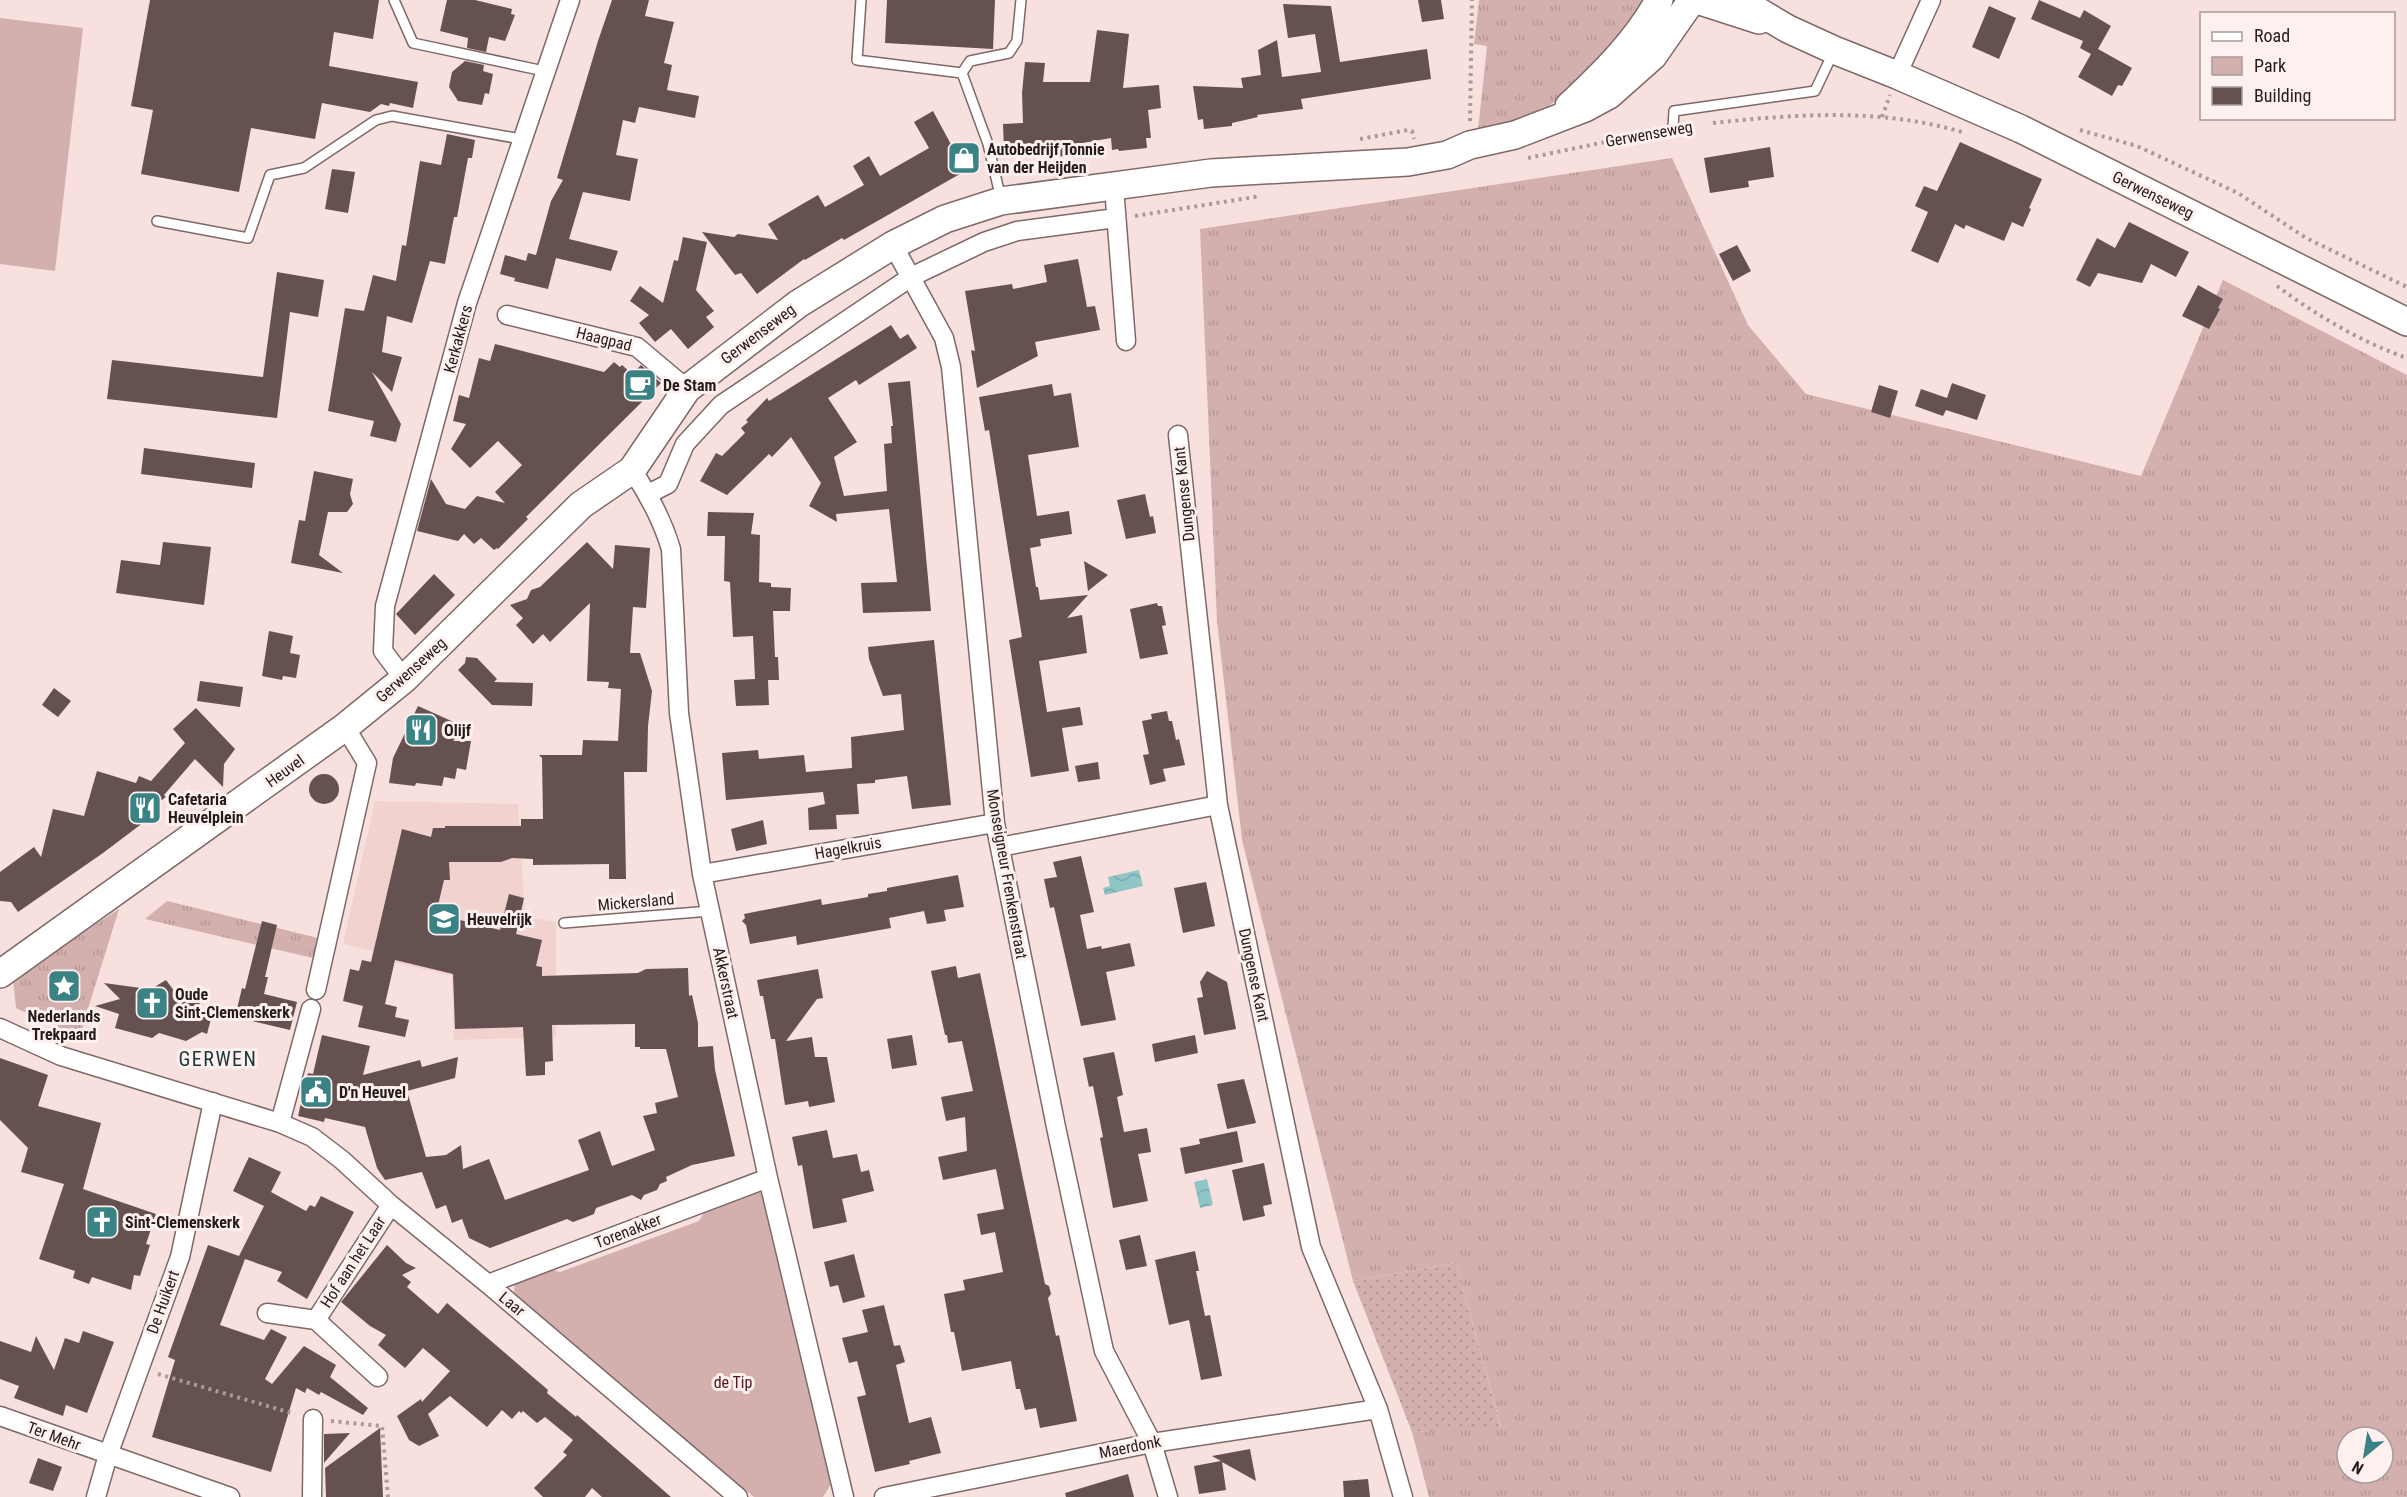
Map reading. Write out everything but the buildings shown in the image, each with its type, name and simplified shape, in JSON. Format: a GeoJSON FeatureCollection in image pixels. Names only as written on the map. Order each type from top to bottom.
{"type":"FeatureCollection","features":[{"type":"Feature","properties":{"kind":"street","name":"Kerkakkers"},"geometry":{"type":"LineString","coordinates":[[404,679],[383,651],[385,606],[467,303],[570,0]]}},
{"type":"Feature","properties":{"kind":"street","name":"Gerwenseweg"},"geometry":{"type":"LineString","coordinates":[[1550,122],[1613,62],[1659,0]]}},
{"type":"Feature","properties":{"kind":"street","name":"Gerwenseweg"},"geometry":{"type":"LineString","coordinates":[[345,727],[404,679],[581,506],[632,470],[687,389],[798,304],[893,245],[945,219],[1001,201],[1211,173],[1408,162],[1447,155],[1470,145],[1515,135],[1609,95],[1631,78],[1653,56],[1692,0]]}},
{"type":"Feature","properties":{"kind":"street","name":"Gerwenseweg"},"geometry":{"type":"LineString","coordinates":[[1697,0],[1788,29]]}},
{"type":"Feature","properties":{"kind":"street","name":"Gerwenseweg"},"geometry":{"type":"LineString","coordinates":[[1739,0],[1788,29],[1834,51],[1897,75],[2021,129],[2407,322]]}},
{"type":"Feature","properties":{"kind":"street"},"geometry":{"type":"LineString","coordinates":[[1897,75],[1931,0]]}},
{"type":"Feature","properties":{"kind":"street"},"geometry":{"type":"LineString","coordinates":[[1114,187],[1126,341]]}},
{"type":"Feature","properties":{"kind":"street"},"geometry":{"type":"LineString","coordinates":[[648,494],[668,484],[685,444],[721,405],[911,278],[984,242],[1017,231],[1116,219]]}},
{"type":"Feature","properties":{"kind":"street","name":"Monseigneur Frenkenstraat"},"geometry":{"type":"LineString","coordinates":[[893,245],[944,338],[951,367],[995,823],[1104,1351],[1152,1443],[1168,1497]]}},
{"type":"Feature","properties":{"kind":"street","name":"Haagpad"},"geometry":{"type":"LineString","coordinates":[[507,315],[637,347],[687,389]]}},
{"type":"Feature","properties":{"kind":"street","name":"Dungense Kant"},"geometry":{"type":"LineString","coordinates":[[1178,435],[1218,805],[1311,1247],[1378,1409],[1403,1497]]}},
{"type":"Feature","properties":{"kind":"street","name":"Akkerstraat"},"geometry":{"type":"LineString","coordinates":[[632,470],[663,523],[671,549],[679,713],[702,874],[768,1178],[844,1497]]}},
{"type":"Feature","properties":{"kind":"street"},"geometry":{"type":"LineString","coordinates":[[316,990],[368,763],[345,727]]}},
{"type":"Feature","properties":{"kind":"street","name":"Heuvel"},"geometry":{"type":"LineString","coordinates":[[0,974],[345,727]]}},
{"type":"Feature","properties":{"kind":"street"},"geometry":{"type":"LineString","coordinates":[[1000,847],[1218,805]]}},
{"type":"Feature","properties":{"kind":"street","name":"Hagelkruis"},"geometry":{"type":"LineString","coordinates":[[702,874],[995,823]]}},
{"type":"Feature","properties":{"kind":"street"},"geometry":{"type":"LineString","coordinates":[[0,1028],[61,1056],[280,1123],[310,1009]]}},
{"type":"Feature","properties":{"kind":"street","name":"De Huikert"},"geometry":{"type":"LineString","coordinates":[[96,1497],[108,1455],[180,1257],[213,1102]]}},
{"type":"Feature","properties":{"kind":"street","name":"Laar"},"geometry":{"type":"LineString","coordinates":[[280,1123],[325,1145],[391,1205],[488,1284],[738,1497]]}},
{"type":"Feature","properties":{"kind":"street","name":"Torenakker"},"geometry":{"type":"LineString","coordinates":[[488,1284],[768,1178]]}},
{"type":"Feature","properties":{"kind":"street","name":"Hof aan het Laar"},"geometry":{"type":"LineString","coordinates":[[316,1320],[391,1205]]}},
{"type":"Feature","properties":{"kind":"street","name":"Hof aan het Laar"},"geometry":{"type":"LineString","coordinates":[[267,1313],[316,1320],[378,1377]]}},
{"type":"Feature","properties":{"kind":"street","name":"Maerdonk"},"geometry":{"type":"LineString","coordinates":[[884,1497],[1152,1443],[1378,1409]]}},
{"type":"Feature","properties":{"kind":"street","name":"Ter Mehr"},"geometry":{"type":"LineString","coordinates":[[0,1416],[230,1497]]}},
{"type":"Feature","properties":{"kind":"street"},"geometry":{"type":"LineString","coordinates":[[312,1497],[313,1419]]}},
{"type":"Feature","properties":{"kind":"lane"},"geometry":{"type":"LineString","coordinates":[[394,0],[413,43],[544,71]]}},
{"type":"Feature","properties":{"kind":"lane"},"geometry":{"type":"LineString","coordinates":[[861,0],[857,60],[962,73]]}},
{"type":"Feature","properties":{"kind":"lane"},"geometry":{"type":"LineString","coordinates":[[962,73],[970,61],[1009,53],[1017,41],[1021,0]]}},
{"type":"Feature","properties":{"kind":"lane"},"geometry":{"type":"LineString","coordinates":[[1673,128],[1674,111],[1815,91],[1834,51]]}},
{"type":"Feature","properties":{"kind":"lane"},"geometry":{"type":"LineString","coordinates":[[962,73],[988,144],[1001,201]]}},
{"type":"Feature","properties":{"kind":"lane"},"geometry":{"type":"LineString","coordinates":[[157,221],[248,238],[270,175],[304,168],[376,120],[392,116],[521,139]]}},
{"type":"Feature","properties":{"kind":"lane","name":"Mickersland"},"geometry":{"type":"LineString","coordinates":[[564,923],[710,911]]}},
{"type":"Feature","properties":{"kind":"path"},"geometry":{"type":"LineString","coordinates":[[1470,145],[1472,0]]}},
{"type":"Feature","properties":{"kind":"path","name":"Gerwenseweg"},"geometry":{"type":"LineString","coordinates":[[1524,159],[1673,128],[1804,114],[1882,117]]}},
{"type":"Feature","properties":{"kind":"path"},"geometry":{"type":"LineString","coordinates":[[2077,129],[2137,146],[2238,193],[2306,238],[2407,287]]}},
{"type":"Feature","properties":{"kind":"path"},"geometry":{"type":"LineString","coordinates":[[1116,219],[1269,195]]}},
{"type":"Feature","properties":{"kind":"path"},"geometry":{"type":"LineString","coordinates":[[139,1369],[313,1419],[382,1426],[388,1497]]}},
{"type":"Feature","properties":{"kind":"shaded area","name":"Heuvelrijk"},"geometry":{"type":"Polygon","coordinates":[[[375,801],[518,804],[525,917],[556,922],[556,1037],[454,1040],[452,976],[385,960],[386,954],[343,944],[375,801]]]}},
{"type":"Feature","properties":{"kind":"green space"},"geometry":{"type":"Polygon","coordinates":[[[1479,0],[1650,0],[1642,14],[1563,95],[1535,115],[1521,121],[1478,130],[1487,46],[1474,44],[1479,0]]]}},
{"type":"Feature","properties":{"kind":"green space"},"geometry":{"type":"Polygon","coordinates":[[[0,18],[83,28],[55,271],[0,264],[0,18]]]}},
{"type":"Feature","properties":{"kind":"green space"},"geometry":{"type":"Polygon","coordinates":[[[1672,158],[1748,325],[1806,394],[2141,476],[2223,280],[2407,375],[2407,1497],[1429,1497],[1412,1432],[1501,1427],[1456,1263],[1353,1281],[1242,840],[1217,621],[1200,229],[1672,158]]]}},
{"type":"Feature","properties":{"kind":"green space"},"geometry":{"type":"Polygon","coordinates":[[[167,901],[318,938],[313,958],[145,919],[167,901]]]}},
{"type":"Feature","properties":{"kind":"green space"},"geometry":{"type":"Polygon","coordinates":[[[119,909],[79,1038],[16,1008],[13,979],[119,909]]]}},
{"type":"Feature","properties":{"kind":"green space","name":"de Tip"},"geometry":{"type":"Polygon","coordinates":[[[756,1191],[765,1195],[833,1481],[823,1497],[754,1497],[523,1303],[514,1292],[515,1282],[549,1269],[560,1272],[699,1221],[705,1211],[756,1191]]]}},
{"type":"Feature","properties":{"kind":"green space"},"geometry":{"type":"Polygon","coordinates":[[[1456,1263],[1501,1428],[1412,1432],[1353,1281],[1456,1263]]]}},
{"type":"Feature","properties":{"kind":"water"},"geometry":{"type":"Polygon","coordinates":[[[1139,870],[1143,886],[1105,895],[1103,888],[1110,886],[1108,877],[1139,870]]]}},
{"type":"Feature","properties":{"kind":"water"},"geometry":{"type":"Polygon","coordinates":[[[1207,1179],[1213,1205],[1200,1208],[1194,1182],[1207,1179]]]}},
{"type":"Feature","properties":{"kind":"place","name":"Autobedrijf Tonnie van der Heijden"},"geometry":{"type":"Point","coordinates":[964,158]}},
{"type":"Feature","properties":{"kind":"place","name":"De Stam"},"geometry":{"type":"Point","coordinates":[640,385]}},
{"type":"Feature","properties":{"kind":"place","name":"Olijf"},"geometry":{"type":"Point","coordinates":[421,730]}},
{"type":"Feature","properties":{"kind":"place","name":"Cafetaria Heuvelplein"},"geometry":{"type":"Point","coordinates":[145,808]}},
{"type":"Feature","properties":{"kind":"place","name":"Heuvelrijk"},"geometry":{"type":"Point","coordinates":[444,919]}},
{"type":"Feature","properties":{"kind":"place","name":"Nederlands Trekpaard"},"geometry":{"type":"Point","coordinates":[64,986]}},
{"type":"Feature","properties":{"kind":"place","name":"Oude Sint-Clemenskerk"},"geometry":{"type":"Point","coordinates":[152,1003]}},
{"type":"Feature","properties":{"kind":"place","name":"D'n Heuvel"},"geometry":{"type":"Point","coordinates":[316,1092]}},
{"type":"Feature","properties":{"kind":"place","name":"Sint-Clemenskerk"},"geometry":{"type":"Point","coordinates":[102,1222]}},
{"type":"Feature","properties":{"kind":"district","name":"GERWEN"},"geometry":{"type":"Point","coordinates":[218,1059]}}]}
